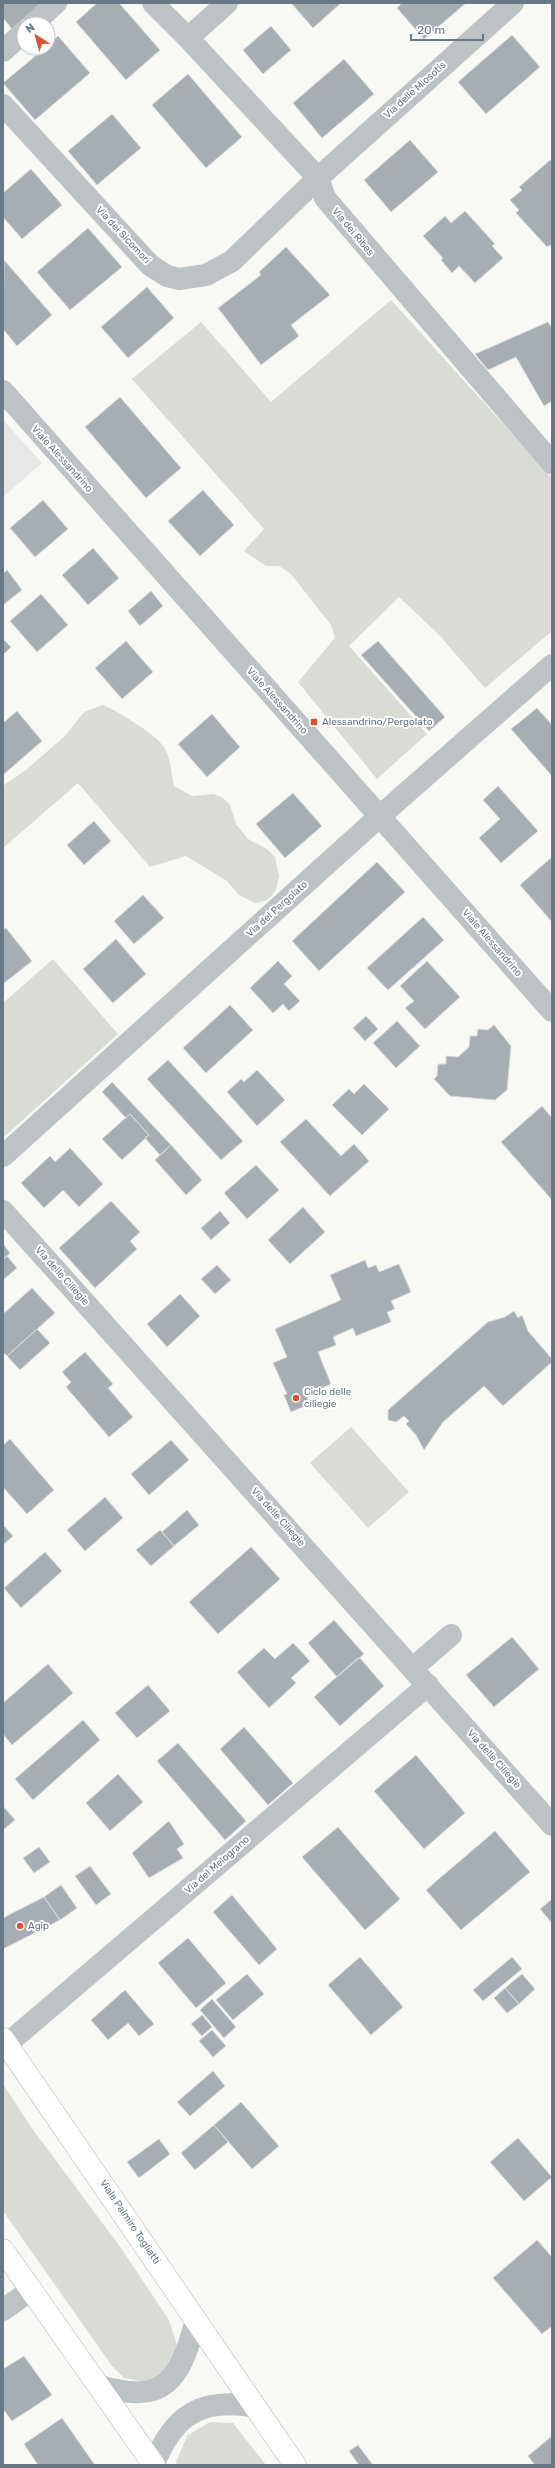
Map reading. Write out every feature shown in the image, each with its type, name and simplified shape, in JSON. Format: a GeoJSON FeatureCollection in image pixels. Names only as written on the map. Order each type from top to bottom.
{"type":"FeatureCollection","features":[{"type":"Feature","properties":{"kind":"main road","name":"Viale Palmiro Togliatti"},"geometry":{"type":"LineString","coordinates":[[5,2042],[145,2243],[295,2465]]}},
{"type":"Feature","properties":{"kind":"main road"},"geometry":{"type":"LineString","coordinates":[[3,2250],[100,2386],[154,2465]]}},
{"type":"Feature","properties":{"kind":"street"},"geometry":{"type":"LineString","coordinates":[[42,16],[56,3]]}},
{"type":"Feature","properties":{"kind":"street","name":"Via dei Ribes"},"geometry":{"type":"LineString","coordinates":[[153,3],[188,38],[318,178],[330,204],[552,463]]}},
{"type":"Feature","properties":{"kind":"street"},"geometry":{"type":"LineString","coordinates":[[188,38],[227,3]]}},
{"type":"Feature","properties":{"kind":"street","name":"Via delle Miosotis"},"geometry":{"type":"LineString","coordinates":[[318,178],[513,3]]}},
{"type":"Feature","properties":{"kind":"street"},"geometry":{"type":"LineString","coordinates":[[3,51],[16,39]]}},
{"type":"Feature","properties":{"kind":"street","name":"Via dei Sicomori"},"geometry":{"type":"LineString","coordinates":[[3,105],[144,259],[160,273],[172,278],[197,278],[232,261],[318,178]]}},
{"type":"Feature","properties":{"kind":"street","name":"Viale Alessandrino"},"geometry":{"type":"LineString","coordinates":[[3,391],[552,1011]]}},
{"type":"Feature","properties":{"kind":"street","name":"Via del Pergolato"},"geometry":{"type":"LineString","coordinates":[[3,1156],[380,816],[552,665]]}},
{"type":"Feature","properties":{"kind":"street","name":"Via delle Ciliegie"},"geometry":{"type":"LineString","coordinates":[[3,1211],[428,1684],[552,1825]]}},
{"type":"Feature","properties":{"kind":"street"},"geometry":{"type":"LineString","coordinates":[[413,1668],[451,1635]]}},
{"type":"Feature","properties":{"kind":"street","name":"Via del Melograno"},"geometry":{"type":"LineString","coordinates":[[5,2042],[428,1684]]}},
{"type":"Feature","properties":{"kind":"street"},"geometry":{"type":"LineString","coordinates":[[3,2310],[31,2290]]}},
{"type":"Feature","properties":{"kind":"street"},"geometry":{"type":"LineString","coordinates":[[100,2386],[132,2394],[144,2393],[157,2388],[179,2369],[186,2355],[196,2320]]}},
{"type":"Feature","properties":{"kind":"street"},"geometry":{"type":"LineString","coordinates":[[154,2465],[164,2441],[177,2424],[202,2407],[234,2403],[256,2407]]}},
{"type":"Feature","properties":{"kind":"shaded area"},"geometry":{"type":"Polygon","coordinates":[[[391,300],[552,478],[552,631],[485,688],[439,635],[399,597],[349,646],[427,734],[377,779],[298,682],[335,638],[331,625],[291,574],[279,566],[266,566],[244,551],[264,529],[132,379],[201,322],[271,402],[391,300]]]}},
{"type":"Feature","properties":{"kind":"shaded area"},"geometry":{"type":"Polygon","coordinates":[[[4,421],[42,463],[3,497],[3,422],[4,421]]]}},
{"type":"Feature","properties":{"kind":"shaded area"},"geometry":{"type":"Polygon","coordinates":[[[103,705],[136,723],[164,747],[168,756],[174,786],[192,796],[214,794],[223,798],[230,805],[236,824],[248,839],[267,849],[275,857],[279,876],[277,887],[272,896],[265,901],[255,903],[239,895],[227,881],[186,856],[150,867],[78,783],[3,848],[3,786],[27,769],[65,736],[84,712],[103,705]]]}},
{"type":"Feature","properties":{"kind":"shaded area"},"geometry":{"type":"Polygon","coordinates":[[[53,959],[118,1034],[3,1138],[3,1003],[53,959]]]}},
{"type":"Feature","properties":{"kind":"shaded area"},"geometry":{"type":"Polygon","coordinates":[[[351,1427],[409,1492],[368,1528],[310,1463],[351,1427]]]}},
{"type":"Feature","properties":{"kind":"shaded area"},"geometry":{"type":"Polygon","coordinates":[[[3,2084],[31,2127],[121,2248],[169,2320],[177,2344],[172,2361],[159,2377],[141,2381],[124,2378],[112,2366],[3,2211],[3,2084]]]}},
{"type":"Feature","properties":{"kind":"shaded area"},"geometry":{"type":"Polygon","coordinates":[[[210,2422],[233,2423],[266,2465],[177,2465],[176,2462],[187,2436],[210,2422]]]}},
{"type":"Feature","properties":{"kind":"building"},"geometry":{"type":"Polygon","coordinates":[[[3,3],[37,3],[39,5],[27,16],[16,16],[16,25],[12,29],[3,18],[3,3]]]}},
{"type":"Feature","properties":{"kind":"building"},"geometry":{"type":"Polygon","coordinates":[[[97,3],[119,3],[160,50],[126,80],[76,22],[97,3]]]}},
{"type":"Feature","properties":{"kind":"building"},"geometry":{"type":"Polygon","coordinates":[[[291,3],[341,3],[313,28],[291,3]]]}},
{"type":"Feature","properties":{"kind":"building"},"geometry":{"type":"Polygon","coordinates":[[[402,3],[466,3],[424,39],[397,8],[402,3]]]}},
{"type":"Feature","properties":{"kind":"building"},"geometry":{"type":"Polygon","coordinates":[[[271,26],[291,50],[263,74],[243,50],[271,26]]]}},
{"type":"Feature","properties":{"kind":"building"},"geometry":{"type":"Polygon","coordinates":[[[512,35],[540,67],[486,114],[458,82],[512,35]]]}},
{"type":"Feature","properties":{"kind":"building"},"geometry":{"type":"Polygon","coordinates":[[[58,36],[90,73],[35,120],[3,83],[35,56],[56,56],[56,38],[58,36]]]}},
{"type":"Feature","properties":{"kind":"building"},"geometry":{"type":"Polygon","coordinates":[[[344,59],[374,94],[322,138],[293,103],[344,59]]]}},
{"type":"Feature","properties":{"kind":"building"},"geometry":{"type":"Polygon","coordinates":[[[188,74],[242,137],[206,168],[152,105],[188,74]]]}},
{"type":"Feature","properties":{"kind":"building"},"geometry":{"type":"Polygon","coordinates":[[[112,114],[141,148],[97,185],[68,151],[112,114]]]}},
{"type":"Feature","properties":{"kind":"building"},"geometry":{"type":"Polygon","coordinates":[[[410,140],[438,172],[391,212],[364,180],[410,140]]]}},
{"type":"Feature","properties":{"kind":"building"},"geometry":{"type":"Polygon","coordinates":[[[550,160],[552,162],[552,247],[550,245],[547,247],[516,213],[519,210],[510,200],[522,190],[519,187],[550,160]]]}},
{"type":"Feature","properties":{"kind":"building"},"geometry":{"type":"Polygon","coordinates":[[[31,169],[62,205],[22,239],[3,217],[3,193],[31,169]]]}},
{"type":"Feature","properties":{"kind":"building"},"geometry":{"type":"Polygon","coordinates":[[[465,211],[495,244],[492,246],[503,258],[475,283],[459,266],[452,273],[441,260],[443,258],[423,236],[445,216],[451,223],[465,211]]]}},
{"type":"Feature","properties":{"kind":"building"},"geometry":{"type":"Polygon","coordinates":[[[88,228],[122,267],[70,310],[37,272],[88,228]]]}},
{"type":"Feature","properties":{"kind":"building"},"geometry":{"type":"Polygon","coordinates":[[[286,247],[330,295],[291,325],[299,336],[261,365],[218,308],[261,275],[259,272],[286,247]]]}},
{"type":"Feature","properties":{"kind":"building"},"geometry":{"type":"Polygon","coordinates":[[[4,260],[52,315],[17,346],[3,329],[4,260]]]}},
{"type":"Feature","properties":{"kind":"building"},"geometry":{"type":"Polygon","coordinates":[[[147,287],[174,318],[128,358],[101,327],[147,287]]]}},
{"type":"Feature","properties":{"kind":"building"},"geometry":{"type":"Polygon","coordinates":[[[548,322],[552,328],[552,401],[544,406],[516,357],[488,370],[475,354],[548,322]]]}},
{"type":"Feature","properties":{"kind":"building"},"geometry":{"type":"Polygon","coordinates":[[[120,397],[181,468],[146,498],[85,427],[120,397]]]}},
{"type":"Feature","properties":{"kind":"building"},"geometry":{"type":"Polygon","coordinates":[[[203,490],[234,525],[200,556],[168,521],[203,490]]]}},
{"type":"Feature","properties":{"kind":"building"},"geometry":{"type":"Polygon","coordinates":[[[43,500],[68,529],[35,557],[10,528],[43,500]]]}},
{"type":"Feature","properties":{"kind":"building"},"geometry":{"type":"Polygon","coordinates":[[[93,548],[119,578],[88,605],[62,575],[93,548]]]}},
{"type":"Feature","properties":{"kind":"building"},"geometry":{"type":"Polygon","coordinates":[[[7,570],[22,590],[3,605],[3,574],[7,570]]]}},
{"type":"Feature","properties":{"kind":"building"},"geometry":{"type":"Polygon","coordinates":[[[151,591],[163,606],[140,626],[128,611],[151,591]]]}},
{"type":"Feature","properties":{"kind":"building"},"geometry":{"type":"Polygon","coordinates":[[[41,594],[68,625],[37,652],[10,621],[41,594]]]}},
{"type":"Feature","properties":{"kind":"building"},"geometry":{"type":"Polygon","coordinates":[[[3,639],[11,647],[3,655],[3,639]]]}},
{"type":"Feature","properties":{"kind":"building"},"geometry":{"type":"Polygon","coordinates":[[[126,641],[153,672],[122,699],[95,668],[126,641]]]}},
{"type":"Feature","properties":{"kind":"building"},"geometry":{"type":"Polygon","coordinates":[[[378,641],[445,717],[429,731],[361,655],[378,641]]]}},
{"type":"Feature","properties":{"kind":"building"},"geometry":{"type":"Polygon","coordinates":[[[537,708],[552,725],[552,776],[511,729],[537,708]]]}},
{"type":"Feature","properties":{"kind":"building"},"geometry":{"type":"Polygon","coordinates":[[[17,711],[42,741],[3,775],[3,723],[17,711]]]}},
{"type":"Feature","properties":{"kind":"building"},"geometry":{"type":"Polygon","coordinates":[[[212,714],[240,747],[207,777],[178,744],[212,714]]]}},
{"type":"Feature","properties":{"kind":"building"},"geometry":{"type":"Polygon","coordinates":[[[498,786],[538,831],[501,863],[479,838],[500,819],[483,800],[498,786]]]}},
{"type":"Feature","properties":{"kind":"building"},"geometry":{"type":"Polygon","coordinates":[[[293,793],[322,826],[285,858],[256,824],[293,793]]]}},
{"type":"Feature","properties":{"kind":"building"},"geometry":{"type":"Polygon","coordinates":[[[94,821],[111,841],[84,865],[67,845],[94,821]]]}},
{"type":"Feature","properties":{"kind":"building"},"geometry":{"type":"Polygon","coordinates":[[[552,857],[552,922],[520,885],[552,857]]]}},
{"type":"Feature","properties":{"kind":"building"},"geometry":{"type":"Polygon","coordinates":[[[377,862],[405,892],[319,971],[292,941],[377,862]]]}},
{"type":"Feature","properties":{"kind":"building"},"geometry":{"type":"Polygon","coordinates":[[[143,895],[164,918],[134,944],[114,921],[143,895]]]}},
{"type":"Feature","properties":{"kind":"building"},"geometry":{"type":"Polygon","coordinates":[[[423,917],[444,940],[388,990],[367,968],[423,917]]]}},
{"type":"Feature","properties":{"kind":"building"},"geometry":{"type":"Polygon","coordinates":[[[6,928],[32,961],[3,984],[3,930],[6,928]]]}},
{"type":"Feature","properties":{"kind":"building"},"geometry":{"type":"Polygon","coordinates":[[[116,939],[146,974],[113,1003],[83,969],[116,939]]]}},
{"type":"Feature","properties":{"kind":"building"},"geometry":{"type":"Polygon","coordinates":[[[278,961],[292,976],[284,984],[300,1001],[289,1011],[283,1004],[273,1013],[250,988],[278,961]]]}},
{"type":"Feature","properties":{"kind":"building"},"geometry":{"type":"Polygon","coordinates":[[[427,961],[460,997],[425,1029],[405,1008],[414,1001],[400,986],[427,961]]]}},
{"type":"Feature","properties":{"kind":"building"},"geometry":{"type":"Polygon","coordinates":[[[230,1005],[253,1030],[206,1073],[183,1048],[230,1005]]]}},
{"type":"Feature","properties":{"kind":"building"},"geometry":{"type":"Polygon","coordinates":[[[366,1016],[378,1029],[365,1041],[353,1028],[366,1016]]]}},
{"type":"Feature","properties":{"kind":"building"},"geometry":{"type":"Polygon","coordinates":[[[397,1021],[420,1046],[396,1068],[373,1043],[397,1021]]]}},
{"type":"Feature","properties":{"kind":"building"},"geometry":{"type":"Polygon","coordinates":[[[494,1025],[511,1046],[507,1090],[495,1100],[450,1096],[434,1079],[437,1076],[438,1064],[446,1064],[446,1056],[458,1057],[469,1047],[470,1036],[477,1036],[478,1029],[488,1030],[494,1025]]]}},
{"type":"Feature","properties":{"kind":"building"},"geometry":{"type":"Polygon","coordinates":[[[168,1060],[243,1141],[221,1160],[147,1079],[168,1060]]]}},
{"type":"Feature","properties":{"kind":"building"},"geometry":{"type":"Polygon","coordinates":[[[257,1070],[285,1100],[257,1126],[227,1092],[241,1079],[244,1082],[257,1070]]]}},
{"type":"Feature","properties":{"kind":"building"},"geometry":{"type":"Polygon","coordinates":[[[112,1082],[171,1145],[160,1155],[145,1138],[149,1135],[130,1114],[126,1118],[102,1092],[112,1082]]]}},
{"type":"Feature","properties":{"kind":"building"},"geometry":{"type":"Polygon","coordinates":[[[364,1084],[389,1109],[362,1135],[332,1105],[349,1089],[354,1094],[364,1084]]]}},
{"type":"Feature","properties":{"kind":"building"},"geometry":{"type":"Polygon","coordinates":[[[542,1106],[552,1118],[552,1200],[501,1142],[542,1106]]]}},
{"type":"Feature","properties":{"kind":"building"},"geometry":{"type":"Polygon","coordinates":[[[130,1114],[149,1135],[122,1160],[102,1139],[130,1114]]]}},
{"type":"Feature","properties":{"kind":"building"},"geometry":{"type":"Polygon","coordinates":[[[306,1119],[341,1156],[354,1144],[369,1161],[330,1196],[280,1142],[306,1119]]]}},
{"type":"Feature","properties":{"kind":"building"},"geometry":{"type":"Polygon","coordinates":[[[171,1145],[202,1180],[186,1195],[155,1160],[171,1145]]]}},
{"type":"Feature","properties":{"kind":"building"},"geometry":{"type":"Polygon","coordinates":[[[70,1148],[103,1184],[79,1207],[63,1190],[44,1208],[21,1183],[50,1156],[55,1162],[70,1148]]]}},
{"type":"Feature","properties":{"kind":"building"},"geometry":{"type":"Polygon","coordinates":[[[256,1165],[279,1190],[247,1219],[224,1193],[256,1165]]]}},
{"type":"Feature","properties":{"kind":"building"},"geometry":{"type":"Polygon","coordinates":[[[111,1201],[140,1232],[130,1241],[137,1249],[95,1288],[59,1248],[111,1201]]]}},
{"type":"Feature","properties":{"kind":"building"},"geometry":{"type":"Polygon","coordinates":[[[303,1207],[325,1232],[290,1264],[268,1240],[303,1207]]]}},
{"type":"Feature","properties":{"kind":"building"},"geometry":{"type":"Polygon","coordinates":[[[220,1211],[230,1223],[211,1240],[201,1228],[220,1211]]]}},
{"type":"Feature","properties":{"kind":"building"},"geometry":{"type":"Polygon","coordinates":[[[3,1244],[10,1253],[3,1259],[3,1244]]]}},
{"type":"Feature","properties":{"kind":"building"},"geometry":{"type":"Polygon","coordinates":[[[7,1256],[17,1268],[3,1280],[3,1260],[7,1256]]]}},
{"type":"Feature","properties":{"kind":"building"},"geometry":{"type":"Polygon","coordinates":[[[365,1260],[368,1268],[376,1265],[379,1272],[399,1264],[411,1292],[391,1301],[395,1309],[387,1312],[391,1322],[356,1336],[353,1328],[333,1337],[336,1345],[318,1352],[331,1384],[306,1395],[310,1404],[291,1412],[284,1395],[287,1394],[273,1363],[287,1357],[275,1329],[341,1300],[330,1275],[365,1260]]]}},
{"type":"Feature","properties":{"kind":"building"},"geometry":{"type":"Polygon","coordinates":[[[217,1265],[231,1280],[215,1294],[201,1279],[217,1265]]]}},
{"type":"Feature","properties":{"kind":"building"},"geometry":{"type":"Polygon","coordinates":[[[32,1288],[55,1313],[7,1356],[3,1352],[3,1314],[32,1288]]]}},
{"type":"Feature","properties":{"kind":"building"},"geometry":{"type":"Polygon","coordinates":[[[180,1294],[200,1316],[167,1347],[147,1324],[180,1294]]]}},
{"type":"Feature","properties":{"kind":"building"},"geometry":{"type":"Polygon","coordinates":[[[514,1311],[518,1318],[522,1315],[528,1331],[552,1359],[552,1362],[503,1406],[484,1386],[443,1422],[424,1450],[416,1435],[406,1424],[409,1421],[404,1416],[396,1422],[388,1420],[388,1410],[488,1322],[505,1317],[514,1311]]]}},
{"type":"Feature","properties":{"kind":"building"},"geometry":{"type":"Polygon","coordinates":[[[37,1329],[50,1343],[20,1370],[7,1356],[37,1329]]]}},
{"type":"Feature","properties":{"kind":"building"},"geometry":{"type":"Polygon","coordinates":[[[85,1352],[113,1384],[108,1388],[133,1417],[109,1437],[66,1387],[71,1382],[62,1372],[85,1352]]]}},
{"type":"Feature","properties":{"kind":"building"},"geometry":{"type":"Polygon","coordinates":[[[10,1439],[54,1490],[27,1514],[3,1487],[3,1445],[10,1439]]]}},
{"type":"Feature","properties":{"kind":"building"},"geometry":{"type":"Polygon","coordinates":[[[171,1440],[189,1460],[149,1495],[131,1474],[171,1440]]]}},
{"type":"Feature","properties":{"kind":"building"},"geometry":{"type":"Polygon","coordinates":[[[105,1497],[123,1518],[85,1551],[67,1530],[105,1497]]]}},
{"type":"Feature","properties":{"kind":"building"},"geometry":{"type":"Polygon","coordinates":[[[187,1510],[199,1525],[174,1546],[162,1532],[187,1510]]]}},
{"type":"Feature","properties":{"kind":"building"},"geometry":{"type":"Polygon","coordinates":[[[3,1525],[13,1536],[3,1545],[3,1525]]]}},
{"type":"Feature","properties":{"kind":"building"},"geometry":{"type":"Polygon","coordinates":[[[160,1530],[174,1546],[151,1566],[136,1550],[160,1530]]]}},
{"type":"Feature","properties":{"kind":"building"},"geometry":{"type":"Polygon","coordinates":[[[251,1547],[280,1579],[218,1634],[189,1602],[251,1547]]]}},
{"type":"Feature","properties":{"kind":"building"},"geometry":{"type":"Polygon","coordinates":[[[45,1552],[62,1571],[21,1608],[4,1588],[45,1552]]]}},
{"type":"Feature","properties":{"kind":"building"},"geometry":{"type":"Polygon","coordinates":[[[334,1620],[364,1654],[337,1677],[308,1643],[334,1620]]]}},
{"type":"Feature","properties":{"kind":"building"},"geometry":{"type":"Polygon","coordinates":[[[512,1637],[539,1669],[494,1707],[466,1675],[512,1637]]]}},
{"type":"Feature","properties":{"kind":"building"},"geometry":{"type":"Polygon","coordinates":[[[293,1643],[310,1661],[291,1678],[296,1683],[269,1708],[237,1672],[264,1648],[275,1659],[293,1643]]]}},
{"type":"Feature","properties":{"kind":"building"},"geometry":{"type":"Polygon","coordinates":[[[359,1657],[384,1686],[340,1726],[314,1697],[359,1657]]]}},
{"type":"Feature","properties":{"kind":"building"},"geometry":{"type":"Polygon","coordinates":[[[48,1664],[73,1693],[12,1745],[3,1734],[3,1703],[48,1664]]]}},
{"type":"Feature","properties":{"kind":"building"},"geometry":{"type":"Polygon","coordinates":[[[148,1685],[170,1711],[137,1738],[115,1713],[148,1685]]]}},
{"type":"Feature","properties":{"kind":"building"},"geometry":{"type":"Polygon","coordinates":[[[83,1720],[100,1740],[33,1800],[15,1779],[83,1720]]]}},
{"type":"Feature","properties":{"kind":"building"},"geometry":{"type":"Polygon","coordinates":[[[244,1727],[293,1783],[268,1805],[220,1749],[244,1727]]]}},
{"type":"Feature","properties":{"kind":"building"},"geometry":{"type":"Polygon","coordinates":[[[178,1743],[246,1821],[225,1840],[157,1761],[178,1743]]]}},
{"type":"Feature","properties":{"kind":"building"},"geometry":{"type":"Polygon","coordinates":[[[416,1755],[465,1813],[424,1849],[374,1791],[416,1755]]]}},
{"type":"Feature","properties":{"kind":"building"},"geometry":{"type":"Polygon","coordinates":[[[118,1774],[143,1802],[110,1831],[86,1803],[118,1774]]]}},
{"type":"Feature","properties":{"kind":"building"},"geometry":{"type":"Polygon","coordinates":[[[3,1806],[15,1820],[3,1830],[3,1806]]]}},
{"type":"Feature","properties":{"kind":"building"},"geometry":{"type":"Polygon","coordinates":[[[169,1821],[184,1844],[177,1849],[183,1858],[149,1878],[132,1853],[169,1821]]]}},
{"type":"Feature","properties":{"kind":"building"},"geometry":{"type":"Polygon","coordinates":[[[338,1827],[400,1899],[365,1930],[302,1857],[338,1827]]]}},
{"type":"Feature","properties":{"kind":"building"},"geometry":{"type":"Polygon","coordinates":[[[495,1831],[530,1872],[461,1930],[426,1890],[495,1831]]]}},
{"type":"Feature","properties":{"kind":"building"},"geometry":{"type":"Polygon","coordinates":[[[39,1847],[50,1862],[34,1873],[23,1858],[39,1847]]]}},
{"type":"Feature","properties":{"kind":"building"},"geometry":{"type":"Polygon","coordinates":[[[90,1866],[111,1894],[96,1905],[75,1876],[90,1866]]]}},
{"type":"Feature","properties":{"kind":"building"},"geometry":{"type":"Polygon","coordinates":[[[61,1885],[77,1908],[60,1920],[44,1897],[61,1885]]]}},
{"type":"Feature","properties":{"kind":"building"},"geometry":{"type":"Polygon","coordinates":[[[232,1895],[277,1949],[259,1965],[213,1912],[232,1895]]]}},
{"type":"Feature","properties":{"kind":"building"},"geometry":{"type":"Polygon","coordinates":[[[44,1897],[60,1920],[3,1949],[3,1918],[44,1897]]]}},
{"type":"Feature","properties":{"kind":"building"},"geometry":{"type":"Polygon","coordinates":[[[552,1899],[552,1923],[540,1909],[552,1899]]]}},
{"type":"Feature","properties":{"kind":"building"},"geometry":{"type":"Polygon","coordinates":[[[188,1938],[226,1983],[196,2008],[158,1963],[188,1938]]]}},
{"type":"Feature","properties":{"kind":"building"},"geometry":{"type":"Polygon","coordinates":[[[360,1957],[403,2007],[371,2035],[328,1985],[360,1957]]]}},
{"type":"Feature","properties":{"kind":"building"},"geometry":{"type":"Polygon","coordinates":[[[512,1957],[522,1969],[483,2001],[473,1990],[512,1957]]]}},
{"type":"Feature","properties":{"kind":"building"},"geometry":{"type":"Polygon","coordinates":[[[247,1974],[264,1994],[233,2020],[216,2000],[247,1974]]]}},
{"type":"Feature","properties":{"kind":"building"},"geometry":{"type":"Polygon","coordinates":[[[522,1974],[535,1989],[519,2004],[505,1988],[522,1974]]]}},
{"type":"Feature","properties":{"kind":"building"},"geometry":{"type":"Polygon","coordinates":[[[505,1988],[519,2004],[507,2013],[494,1998],[505,1988]]]}},
{"type":"Feature","properties":{"kind":"building"},"geometry":{"type":"Polygon","coordinates":[[[125,1990],[154,2024],[139,2036],[128,2023],[108,2040],[91,2020],[125,1990]]]}},
{"type":"Feature","properties":{"kind":"building"},"geometry":{"type":"Polygon","coordinates":[[[212,1999],[236,2027],[224,2038],[200,2010],[212,1999]]]}},
{"type":"Feature","properties":{"kind":"building"},"geometry":{"type":"Polygon","coordinates":[[[202,2015],[212,2027],[202,2036],[191,2024],[202,2015]]]}},
{"type":"Feature","properties":{"kind":"building"},"geometry":{"type":"Polygon","coordinates":[[[212,2030],[226,2046],[213,2057],[199,2041],[212,2030]]]}},
{"type":"Feature","properties":{"kind":"building"},"geometry":{"type":"Polygon","coordinates":[[[213,2071],[225,2086],[190,2116],[177,2102],[213,2071]]]}},
{"type":"Feature","properties":{"kind":"building"},"geometry":{"type":"Polygon","coordinates":[[[241,2102],[279,2146],[252,2169],[214,2125],[241,2102]]]}},
{"type":"Feature","properties":{"kind":"building"},"geometry":{"type":"Polygon","coordinates":[[[214,2125],[228,2142],[195,2170],[181,2153],[214,2125]]]}},
{"type":"Feature","properties":{"kind":"building"},"geometry":{"type":"Polygon","coordinates":[[[518,2138],[552,2177],[524,2201],[490,2162],[518,2138]]]}},
{"type":"Feature","properties":{"kind":"building"},"geometry":{"type":"Polygon","coordinates":[[[159,2139],[170,2154],[139,2178],[127,2162],[159,2139]]]}},
{"type":"Feature","properties":{"kind":"building"},"geometry":{"type":"Polygon","coordinates":[[[537,2240],[552,2257],[552,2326],[542,2334],[493,2278],[537,2240]]]}},
{"type":"Feature","properties":{"kind":"building"},"geometry":{"type":"Polygon","coordinates":[[[24,2356],[52,2395],[12,2421],[3,2409],[3,2369],[24,2356]]]}},
{"type":"Feature","properties":{"kind":"building"},"geometry":{"type":"Polygon","coordinates":[[[62,2418],[95,2465],[38,2465],[24,2444],[62,2418]]]}},
{"type":"Feature","properties":{"kind":"building"},"geometry":{"type":"Polygon","coordinates":[[[552,2436],[552,2465],[535,2465],[528,2456],[552,2436]]]}},
{"type":"Feature","properties":{"kind":"building"},"geometry":{"type":"Polygon","coordinates":[[[358,2445],[373,2465],[359,2465],[349,2451],[358,2445]]]}},
{"type":"Feature","properties":{"kind":"place","name":"Alessandrino/Pergolato"},"geometry":{"type":"Point","coordinates":[314,722]}},
{"type":"Feature","properties":{"kind":"place","name":"Ciclo delle ciliegie"},"geometry":{"type":"Point","coordinates":[296,1398]}},
{"type":"Feature","properties":{"kind":"place","name":"Agip"},"geometry":{"type":"Point","coordinates":[20,1926]}}]}
